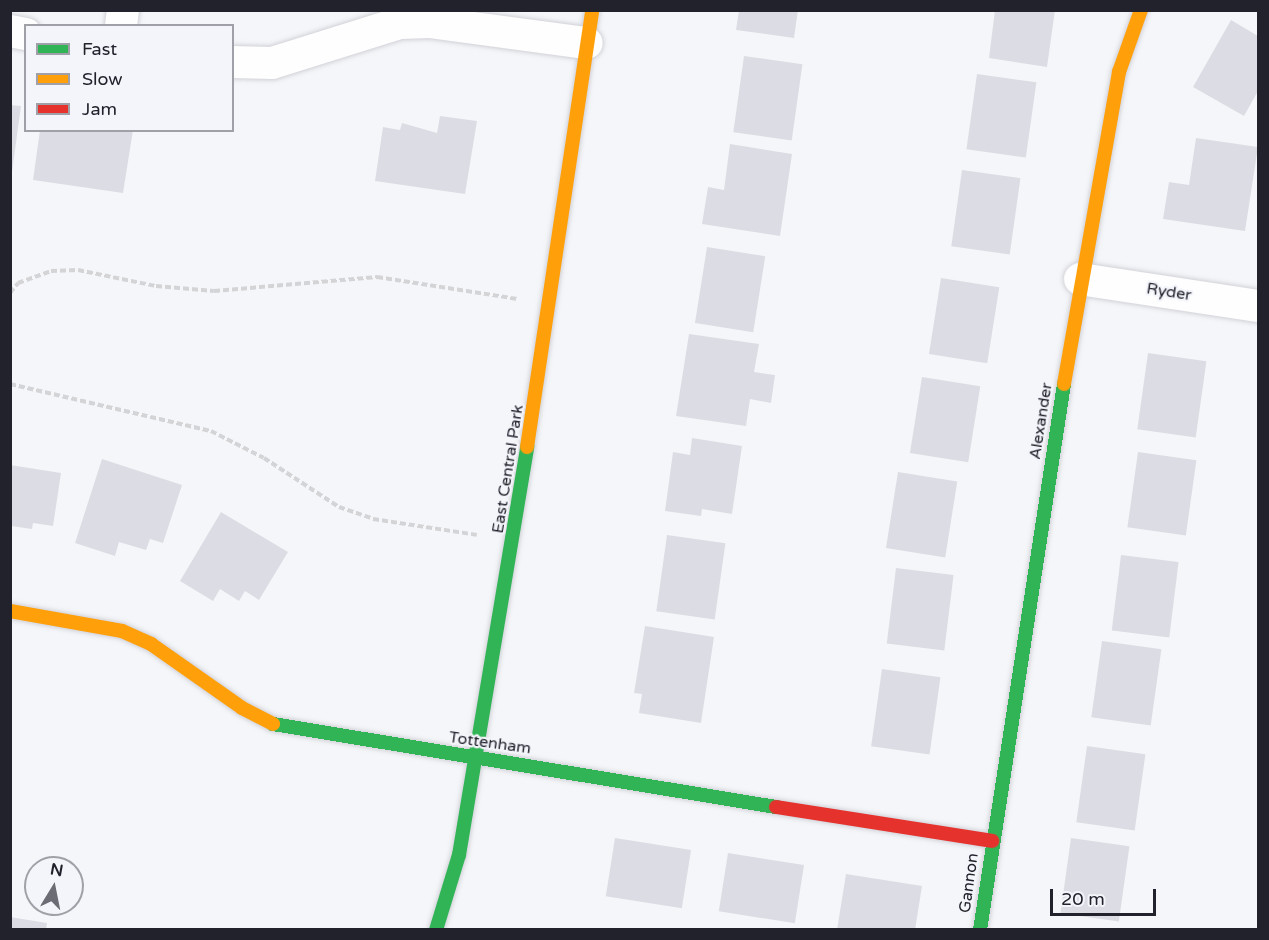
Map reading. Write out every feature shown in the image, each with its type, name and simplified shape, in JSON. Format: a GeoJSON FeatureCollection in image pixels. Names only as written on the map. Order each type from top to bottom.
{"type":"FeatureCollection","features":[{"type":"Feature","properties":{"kind":"street","name":"East Central Park"},"geometry":{"type":"LineString","coordinates":[[436,930],[459,855],[477,758],[550,304],[592,10]]}},
{"type":"Feature","properties":{"kind":"street","name":"Alexander"},"geometry":{"type":"LineString","coordinates":[[992,842],[1080,279],[1119,72],[1141,10]]}},
{"type":"Feature","properties":{"kind":"street"},"geometry":{"type":"LineString","coordinates":[[234,62],[272,63],[400,23],[429,22],[587,43]]}},
{"type":"Feature","properties":{"kind":"street","name":"Ryder"},"geometry":{"type":"LineString","coordinates":[[1080,279],[1258,306]]}},
{"type":"Feature","properties":{"kind":"street","name":"Tottenham"},"geometry":{"type":"LineString","coordinates":[[10,611],[122,631],[151,644],[242,708],[280,728],[992,842]]}},
{"type":"Feature","properties":{"kind":"street","name":"Gannon"},"geometry":{"type":"LineString","coordinates":[[980,930],[992,842]]}},
{"type":"Feature","properties":{"kind":"path"},"geometry":{"type":"LineString","coordinates":[[10,293],[18,283],[29,279],[51,272],[78,270],[156,286],[214,291],[377,277],[550,304]]}},
{"type":"Feature","properties":{"kind":"path"},"geometry":{"type":"LineString","coordinates":[[10,384],[211,431],[264,458],[339,507],[373,519],[513,540]]}},
{"type":"Feature","properties":{"kind":"building"},"geometry":{"type":"Polygon","coordinates":[[[739,10],[798,10],[794,38],[736,30],[739,10]]]}},
{"type":"Feature","properties":{"kind":"building"},"geometry":{"type":"Polygon","coordinates":[[[995,10],[1055,10],[1047,67],[989,58],[995,10]]]}},
{"type":"Feature","properties":{"kind":"building"},"geometry":{"type":"Polygon","coordinates":[[[1231,20],[1258,36],[1258,91],[1244,116],[1193,87],[1231,20]]]}},
{"type":"Feature","properties":{"kind":"building"},"geometry":{"type":"Polygon","coordinates":[[[744,56],[802,64],[792,140],[733,132],[744,56]]]}},
{"type":"Feature","properties":{"kind":"building"},"geometry":{"type":"Polygon","coordinates":[[[977,74],[1036,82],[1026,158],[966,149],[977,74]]]}},
{"type":"Feature","properties":{"kind":"building"},"geometry":{"type":"Polygon","coordinates":[[[10,105],[21,106],[12,172],[10,172],[10,105]]]}},
{"type":"Feature","properties":{"kind":"building"},"geometry":{"type":"Polygon","coordinates":[[[440,116],[477,121],[465,194],[375,181],[383,127],[400,130],[402,123],[437,133],[440,116]]]}},
{"type":"Feature","properties":{"kind":"building"},"geometry":{"type":"Polygon","coordinates":[[[40,132],[133,132],[123,193],[33,180],[40,132]]]}},
{"type":"Feature","properties":{"kind":"building"},"geometry":{"type":"Polygon","coordinates":[[[1196,138],[1258,147],[1245,231],[1163,219],[1169,182],[1189,185],[1196,138]]]}},
{"type":"Feature","properties":{"kind":"building"},"geometry":{"type":"Polygon","coordinates":[[[730,144],[792,154],[780,236],[702,224],[708,187],[724,190],[730,144]]]}},
{"type":"Feature","properties":{"kind":"building"},"geometry":{"type":"Polygon","coordinates":[[[962,170],[1020,178],[1010,254],[951,246],[962,170]]]}},
{"type":"Feature","properties":{"kind":"building"},"geometry":{"type":"Polygon","coordinates":[[[707,247],[765,256],[753,332],[695,323],[707,247]]]}},
{"type":"Feature","properties":{"kind":"building"},"geometry":{"type":"Polygon","coordinates":[[[941,278],[999,287],[987,363],[929,354],[941,278]]]}},
{"type":"Feature","properties":{"kind":"building"},"geometry":{"type":"Polygon","coordinates":[[[689,334],[759,344],[754,372],[775,375],[771,403],[750,399],[746,426],[676,416],[689,334]]]}},
{"type":"Feature","properties":{"kind":"building"},"geometry":{"type":"Polygon","coordinates":[[[1148,353],[1206,361],[1196,437],[1137,429],[1148,353]]]}},
{"type":"Feature","properties":{"kind":"building"},"geometry":{"type":"Polygon","coordinates":[[[922,377],[980,386],[968,462],[910,453],[922,377]]]}},
{"type":"Feature","properties":{"kind":"building"},"geometry":{"type":"Polygon","coordinates":[[[692,438],[742,446],[732,514],[702,509],[701,516],[665,511],[673,452],[690,455],[692,438]]]}},
{"type":"Feature","properties":{"kind":"building"},"geometry":{"type":"Polygon","coordinates":[[[1138,452],[1196,460],[1186,535],[1127,527],[1138,452]]]}},
{"type":"Feature","properties":{"kind":"building"},"geometry":{"type":"Polygon","coordinates":[[[102,459],[182,485],[163,543],[150,539],[146,550],[119,542],[115,556],[75,543],[102,459]]]}},
{"type":"Feature","properties":{"kind":"building"},"geometry":{"type":"Polygon","coordinates":[[[10,465],[61,473],[53,526],[33,523],[32,529],[11,526],[10,465]]]}},
{"type":"Feature","properties":{"kind":"building"},"geometry":{"type":"Polygon","coordinates":[[[898,472],[957,481],[945,557],[886,548],[898,472]]]}},
{"type":"Feature","properties":{"kind":"building"},"geometry":{"type":"Polygon","coordinates":[[[221,512],[288,552],[259,600],[245,591],[239,601],[220,589],[213,601],[180,581],[221,512]]]}},
{"type":"Feature","properties":{"kind":"building"},"geometry":{"type":"Polygon","coordinates":[[[667,535],[725,543],[715,619],[656,611],[667,535]]]}},
{"type":"Feature","properties":{"kind":"building"},"geometry":{"type":"Polygon","coordinates":[[[1121,555],[1179,562],[1169,638],[1112,630],[1121,555]]]}},
{"type":"Feature","properties":{"kind":"building"},"geometry":{"type":"Polygon","coordinates":[[[896,568],[954,575],[944,651],[887,643],[896,568]]]}},
{"type":"Feature","properties":{"kind":"building"},"geometry":{"type":"Polygon","coordinates":[[[645,626],[714,637],[701,723],[639,713],[642,694],[634,693],[645,626]]]}},
{"type":"Feature","properties":{"kind":"building"},"geometry":{"type":"Polygon","coordinates":[[[1102,641],[1161,649],[1151,726],[1091,717],[1102,641]]]}},
{"type":"Feature","properties":{"kind":"building"},"geometry":{"type":"Polygon","coordinates":[[[882,669],[940,677],[930,754],[871,746],[882,669]]]}},
{"type":"Feature","properties":{"kind":"building"},"geometry":{"type":"Polygon","coordinates":[[[1087,746],[1145,754],[1135,830],[1076,822],[1087,746]]]}},
{"type":"Feature","properties":{"kind":"building"},"geometry":{"type":"Polygon","coordinates":[[[615,838],[691,850],[682,908],[606,896],[615,838]]]}},
{"type":"Feature","properties":{"kind":"building"},"geometry":{"type":"Polygon","coordinates":[[[1071,838],[1129,846],[1119,921],[1060,913],[1071,838]]]}},
{"type":"Feature","properties":{"kind":"building"},"geometry":{"type":"Polygon","coordinates":[[[728,853],[804,865],[795,923],[719,911],[728,853]]]}},
{"type":"Feature","properties":{"kind":"building"},"geometry":{"type":"Polygon","coordinates":[[[846,874],[922,886],[915,930],[837,930],[846,874]]]}},
{"type":"Feature","properties":{"kind":"building"},"geometry":{"type":"Polygon","coordinates":[[[10,917],[47,923],[46,930],[10,930],[10,917]]]}},
{"type":"Feature","properties":{"kind":"traffic: fast"},"geometry":{"type":"LineString","coordinates":[[980,930],[1064,384]]}},
{"type":"Feature","properties":{"kind":"traffic: fast"},"geometry":{"type":"LineString","coordinates":[[436,930],[459,855],[527,447]]}},
{"type":"Feature","properties":{"kind":"traffic: fast"},"geometry":{"type":"LineString","coordinates":[[273,724],[776,807]]}},
{"type":"Feature","properties":{"kind":"traffic: slow"},"geometry":{"type":"LineString","coordinates":[[527,447],[592,10]]}},
{"type":"Feature","properties":{"kind":"traffic: slow"},"geometry":{"type":"LineString","coordinates":[[1064,384],[1119,72],[1141,10]]}},
{"type":"Feature","properties":{"kind":"traffic: slow"},"geometry":{"type":"LineString","coordinates":[[10,611],[122,631],[151,644],[242,708],[273,724]]}},
{"type":"Feature","properties":{"kind":"traffic: jam"},"geometry":{"type":"LineString","coordinates":[[776,807],[992,841]]}}]}
